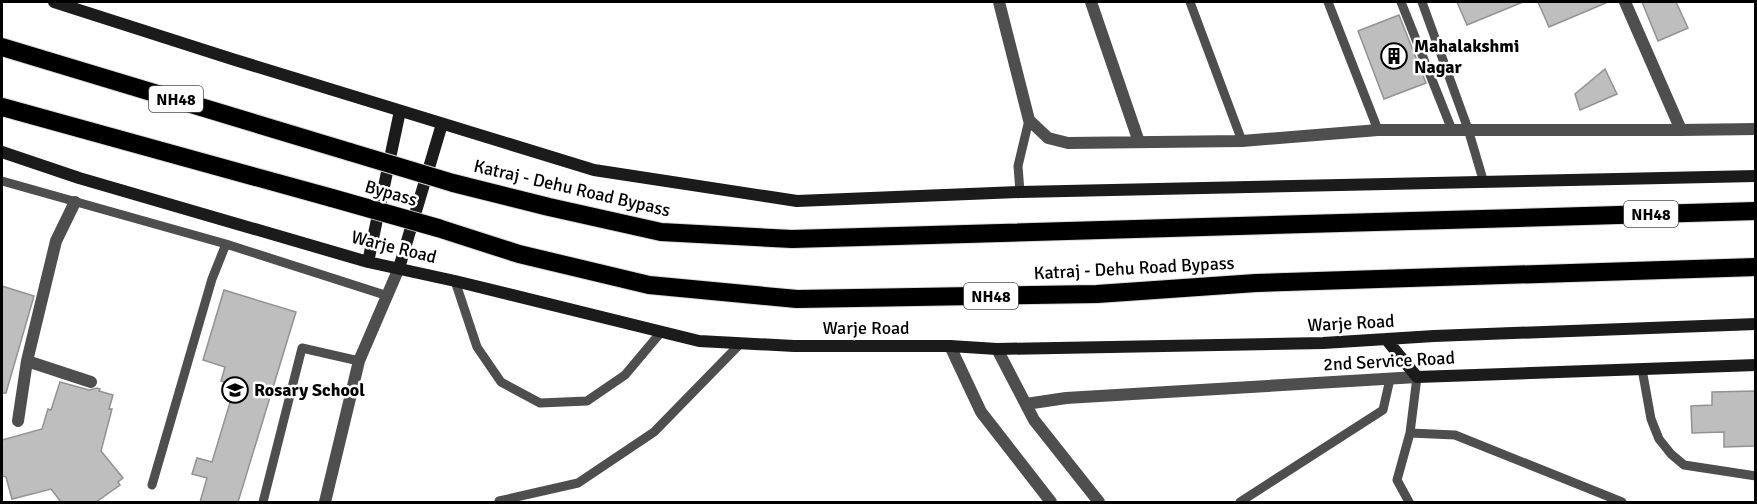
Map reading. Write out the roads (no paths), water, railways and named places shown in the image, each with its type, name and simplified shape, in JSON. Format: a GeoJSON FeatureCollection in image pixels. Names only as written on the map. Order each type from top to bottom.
{"type":"FeatureCollection","features":[{"type":"Feature","properties":{"kind":"highway","name":"Bypass"},"geometry":{"type":"LineString","coordinates":[[2,47],[453,183]]}},
{"type":"Feature","properties":{"kind":"highway","name":"Bypass"},"geometry":{"type":"LineString","coordinates":[[2,107],[438,228]]}},
{"type":"Feature","properties":{"kind":"highway","name":"Katraj - Dehu Road Bypass"},"geometry":{"type":"LineString","coordinates":[[453,183],[661,232],[792,239],[1755,211]]}},
{"type":"Feature","properties":{"kind":"highway","name":"Katraj - Dehu Road Bypass"},"geometry":{"type":"LineString","coordinates":[[438,228],[519,254],[649,285],[797,299],[1097,294],[1257,283],[1755,267]]}},
{"type":"Feature","properties":{"kind":"street"},"geometry":{"type":"LineString","coordinates":[[54,2],[594,170],[797,201],[1020,192],[1755,176]]}},
{"type":"Feature","properties":{"kind":"street"},"geometry":{"type":"LineString","coordinates":[[999,2],[1029,120],[1048,138],[1068,144],[1242,141],[1377,130],[1755,129]]}},
{"type":"Feature","properties":{"kind":"street"},"geometry":{"type":"LineString","coordinates":[[1091,2],[1139,142]]}},
{"type":"Feature","properties":{"kind":"street"},"geometry":{"type":"LineString","coordinates":[[1625,2],[1681,130]]}},
{"type":"Feature","properties":{"kind":"street"},"geometry":{"type":"LineString","coordinates":[[368,262],[400,111]]}},
{"type":"Feature","properties":{"kind":"street"},"geometry":{"type":"LineString","coordinates":[[325,502],[359,361],[399,268],[442,124]]}},
{"type":"Feature","properties":{"kind":"street","name":"Warje Road"},"geometry":{"type":"LineString","coordinates":[[2,152],[79,178],[368,262],[699,341],[997,349],[1323,343],[1755,324]]}},
{"type":"Feature","properties":{"kind":"street"},"geometry":{"type":"LineString","coordinates":[[18,421],[27,361],[56,241],[75,202]]}},
{"type":"Feature","properties":{"kind":"street"},"geometry":{"type":"LineString","coordinates":[[1386,339],[1417,377]]}},
{"type":"Feature","properties":{"kind":"street"},"geometry":{"type":"LineString","coordinates":[[950,346],[981,412],[1051,502]]}},
{"type":"Feature","properties":{"kind":"street"},"geometry":{"type":"LineString","coordinates":[[997,349],[1034,420],[1099,502]]}},
{"type":"Feature","properties":{"kind":"street"},"geometry":{"type":"LineString","coordinates":[[27,361],[91,382]]}},
{"type":"Feature","properties":{"kind":"street","name":"2nd Service Road"},"geometry":{"type":"LineString","coordinates":[[1026,404],[1066,398],[1417,377],[1755,364]]}},
{"type":"Feature","properties":{"kind":"lane"},"geometry":{"type":"LineString","coordinates":[[1190,2],[1242,141]]}},
{"type":"Feature","properties":{"kind":"lane"},"geometry":{"type":"LineString","coordinates":[[1328,2],[1377,130]]}},
{"type":"Feature","properties":{"kind":"lane"},"geometry":{"type":"LineString","coordinates":[[1401,2],[1452,130]]}},
{"type":"Feature","properties":{"kind":"lane"},"geometry":{"type":"LineString","coordinates":[[1422,2],[1468,129],[1484,183]]}},
{"type":"Feature","properties":{"kind":"lane"},"geometry":{"type":"LineString","coordinates":[[1020,192],[1018,166],[1029,120]]}},
{"type":"Feature","properties":{"kind":"lane"},"geometry":{"type":"LineString","coordinates":[[2,181],[226,244],[388,296]]}},
{"type":"Feature","properties":{"kind":"lane"},"geometry":{"type":"LineString","coordinates":[[152,486],[212,279],[226,244]]}},
{"type":"Feature","properties":{"kind":"lane"},"geometry":{"type":"LineString","coordinates":[[455,281],[477,347],[501,382],[540,403],[587,401],[625,375],[662,332]]}},
{"type":"Feature","properties":{"kind":"lane"},"geometry":{"type":"LineString","coordinates":[[499,501],[578,483],[654,432],[741,343]]}},
{"type":"Feature","properties":{"kind":"lane"},"geometry":{"type":"LineString","coordinates":[[262,502],[302,348],[359,361]]}},
{"type":"Feature","properties":{"kind":"lane"},"geometry":{"type":"LineString","coordinates":[[1642,369],[1652,419],[1659,439],[1671,454],[1684,465],[1755,476]]}},
{"type":"Feature","properties":{"kind":"lane"},"geometry":{"type":"LineString","coordinates":[[1409,502],[1397,480],[1410,433],[1417,377]]}},
{"type":"Feature","properties":{"kind":"lane"},"geometry":{"type":"LineString","coordinates":[[1240,502],[1383,410],[1390,379]]}},
{"type":"Feature","properties":{"kind":"lane"},"geometry":{"type":"LineString","coordinates":[[1410,433],[1455,435],[1622,502]]}},
{"type":"Feature","properties":{"kind":"place","name":"Mahalakshmi Nagar"},"geometry":{"type":"Point","coordinates":[1394,56]}},
{"type":"Feature","properties":{"kind":"place","name":"Rosary School"},"geometry":{"type":"Point","coordinates":[235,390]}}]}
